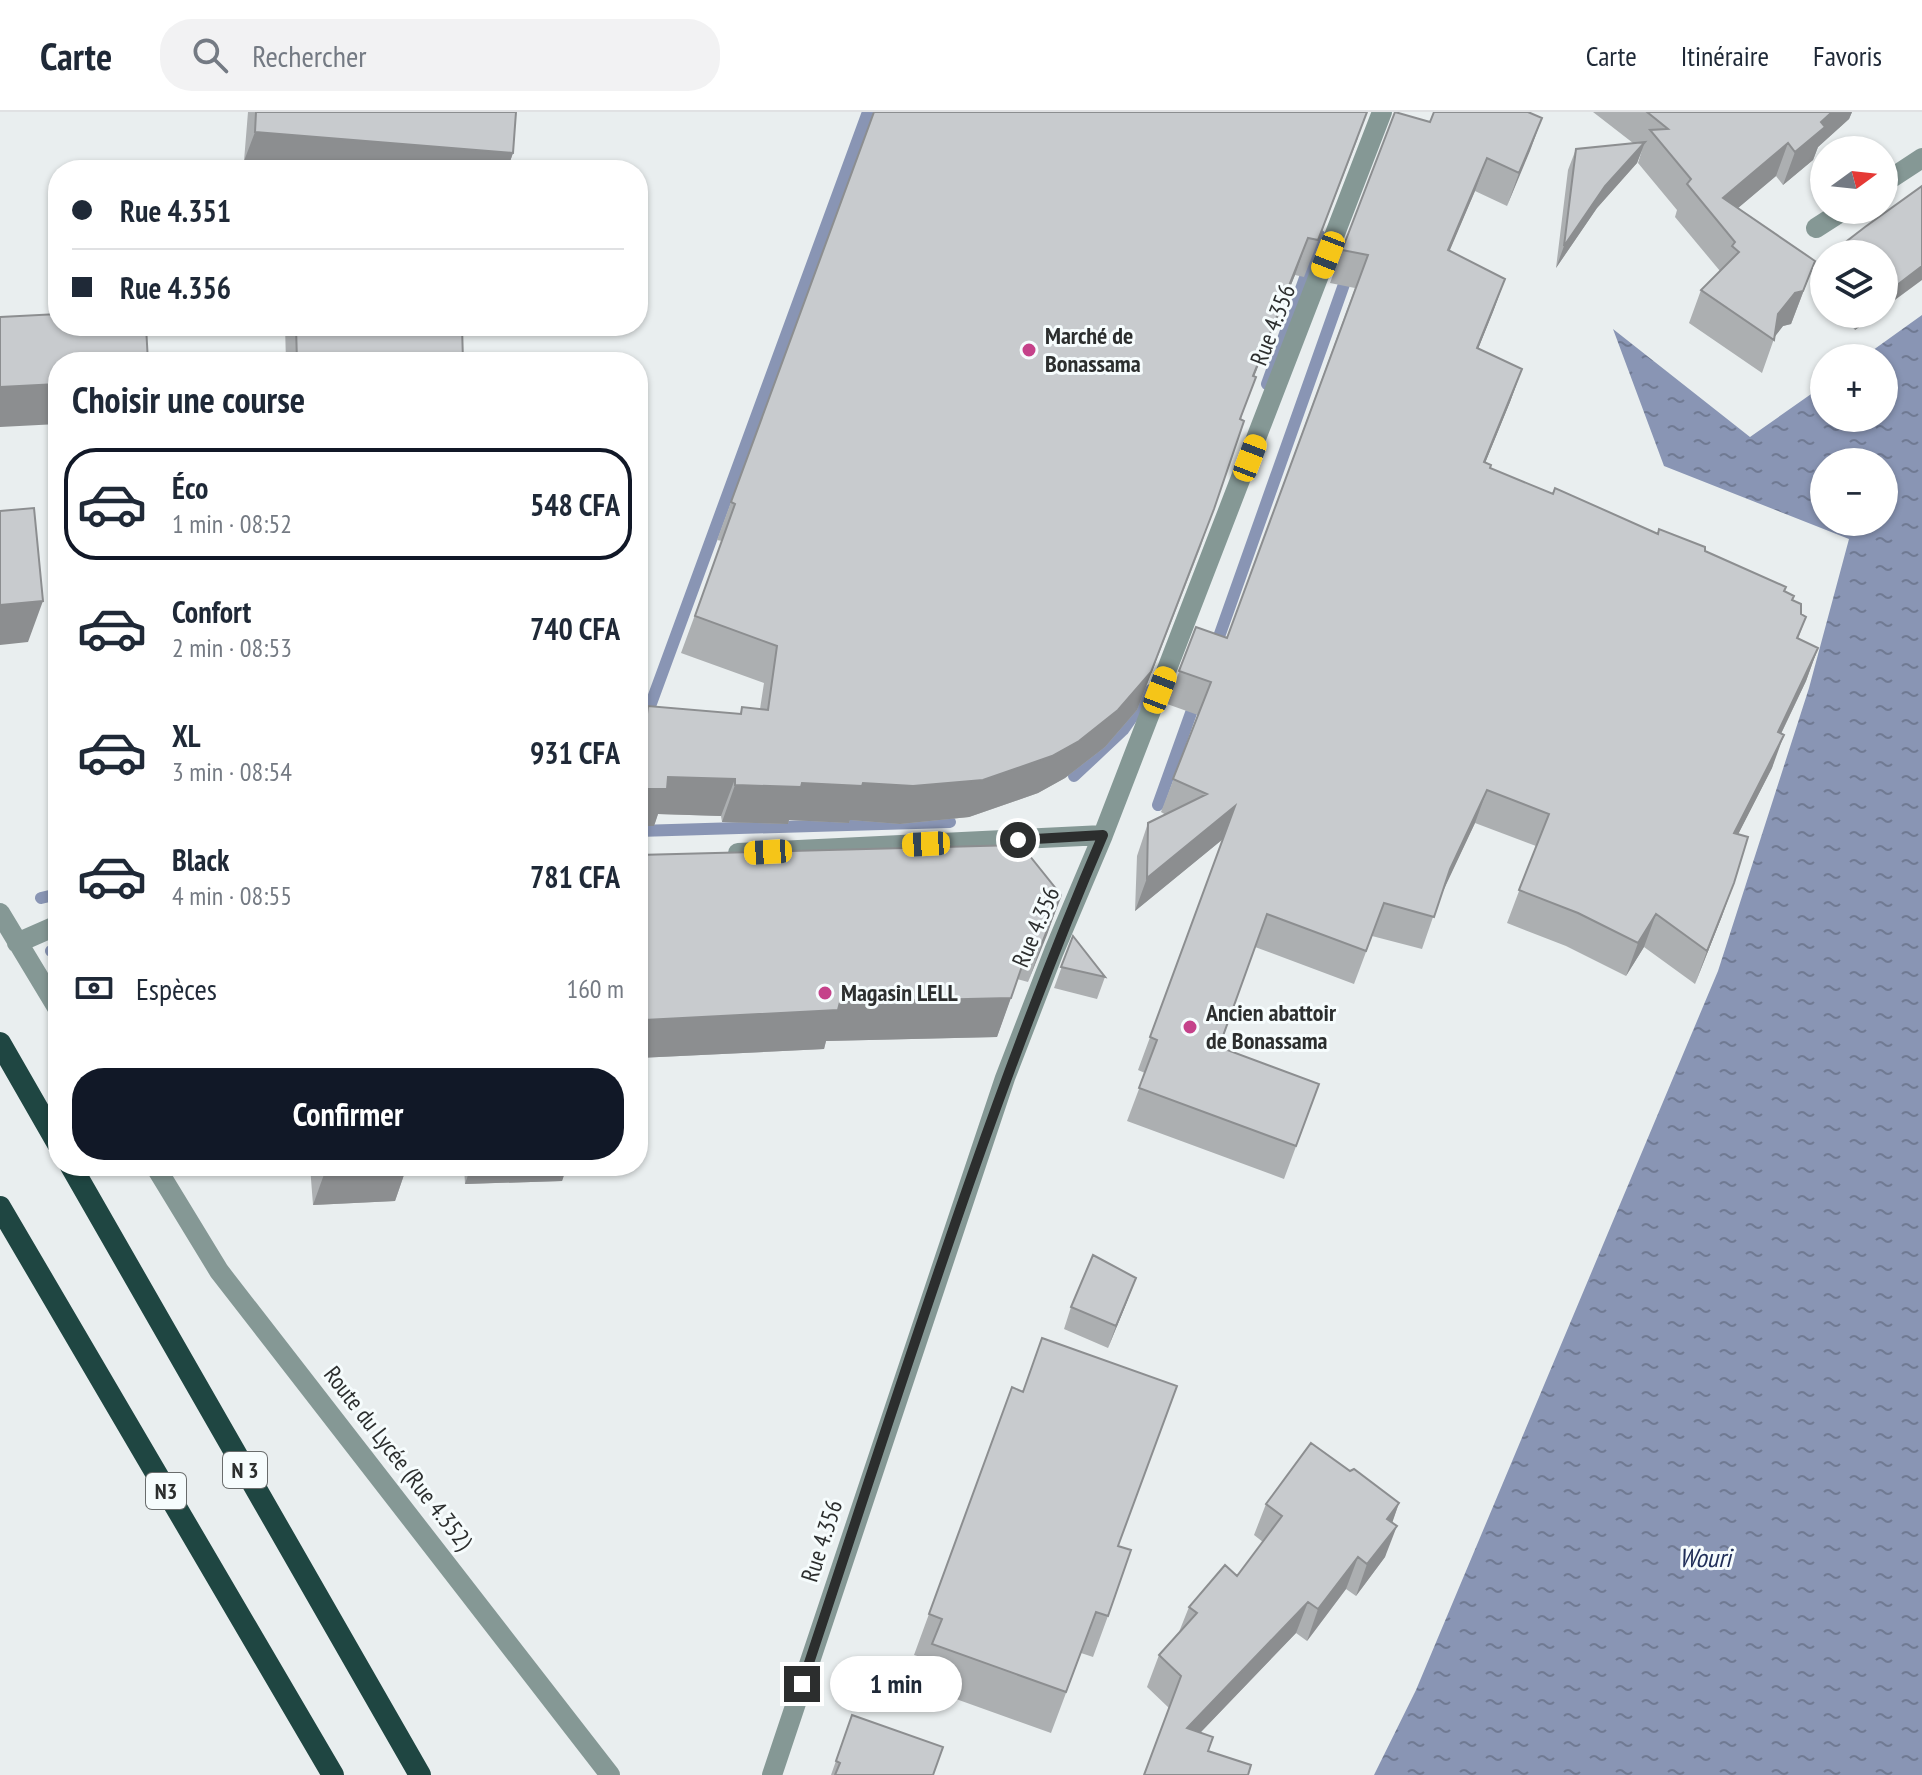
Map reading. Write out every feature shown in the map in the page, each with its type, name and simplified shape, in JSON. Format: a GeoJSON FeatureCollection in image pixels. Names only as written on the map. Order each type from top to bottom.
{"type":"FeatureCollection","features":[{"type":"Feature","properties":{"kind":"highway"},"geometry":{"type":"LineString","coordinates":[[0,1043],[48,1127]]}},
{"type":"Feature","properties":{"kind":"highway","name":"N 3"},"geometry":{"type":"LineString","coordinates":[[77,1176],[420,1775]]}},
{"type":"Feature","properties":{"kind":"highway","name":"N3"},"geometry":{"type":"LineString","coordinates":[[0,1207],[333,1775]]}},
{"type":"Feature","properties":{"kind":"street","name":"Rue 4.356"},"geometry":{"type":"LineString","coordinates":[[772,1775],[1005,1078],[1103,835],[1382,112]]}},
{"type":"Feature","properties":{"kind":"street"},"geometry":{"type":"LineString","coordinates":[[1898,174],[1922,158]]}},
{"type":"Feature","properties":{"kind":"street"},"geometry":{"type":"LineString","coordinates":[[1816,228],[1822,224]]}},
{"type":"Feature","properties":{"kind":"street"},"geometry":{"type":"LineString","coordinates":[[721,854],[1103,835]]}},
{"type":"Feature","properties":{"kind":"street"},"geometry":{"type":"LineString","coordinates":[[0,913],[48,993]]}},
{"type":"Feature","properties":{"kind":"street"},"geometry":{"type":"LineString","coordinates":[[17,943],[48,929]]}},
{"type":"Feature","properties":{"kind":"street","name":"Route du Lycée (Rue 4.352)"},"geometry":{"type":"LineString","coordinates":[[161,1176],[219,1271],[610,1775]]}},
{"type":"Feature","properties":{"kind":"water","name":"Wouri"},"geometry":{"type":"Polygon","coordinates":[[[1922,315],[1922,1775],[1374,1775],[1416,1690],[1718,971],[1809,688],[1849,539],[1841,536],[1898,536],[1898,448],[1810,448],[1810,524],[1664,466],[1613,329],[1750,437],[1810,395],[1810,432],[1898,432],[1898,344],[1882,344],[1922,315]]]}},
{"type":"Feature","properties":{"kind":"building"},"geometry":{"type":"Polygon","coordinates":[[[256,112],[516,112],[513,153],[255,132],[256,112]]]}},
{"type":"Feature","properties":{"kind":"building","name":"Marché de Bonassama"},"geometry":{"type":"Polygon","coordinates":[[[874,112],[1367,112],[1318,240],[1308,238],[1253,376],[1256,377],[1240,419],[1244,421],[1214,509],[1151,672],[1118,710],[1079,741],[1052,756],[983,780],[913,786],[802,783],[801,787],[735,785],[735,779],[668,777],[667,789],[648,789],[648,706],[741,714],[742,707],[768,710],[777,646],[695,616],[735,504],[731,502],[874,112]]]}},
{"type":"Feature","properties":{"kind":"building"},"geometry":{"type":"Polygon","coordinates":[[[1395,112],[1430,122],[1434,112],[1528,112],[1542,118],[1519,173],[1487,158],[1448,250],[1505,279],[1477,348],[1522,369],[1484,462],[1491,465],[1490,468],[1553,494],[1555,488],[1658,534],[1659,529],[1705,547],[1705,551],[1786,587],[1784,591],[1801,604],[1801,614],[1806,617],[1797,638],[1818,648],[1778,732],[1784,735],[1734,833],[1748,837],[1707,951],[1656,914],[1638,943],[1578,913],[1519,890],[1549,814],[1487,790],[1450,869],[1434,917],[1384,903],[1366,951],[1267,914],[1219,1047],[1319,1084],[1296,1146],[1139,1088],[1157,1040],[1150,1037],[1235,806],[1147,878],[1148,823],[1207,794],[1173,779],[1211,682],[1179,671],[1196,627],[1227,638],[1368,255],[1342,250],[1395,112]]]}},
{"type":"Feature","properties":{"kind":"building"},"geometry":{"type":"Polygon","coordinates":[[[1647,112],[1832,112],[1821,122],[1825,127],[1810,136],[1795,152],[1788,143],[1723,198],[1810,258],[1810,274],[1803,291],[1795,293],[1778,314],[1774,340],[1701,290],[1739,252],[1732,246],[1735,242],[1687,184],[1691,179],[1650,130],[1668,129],[1647,112]]]}},
{"type":"Feature","properties":{"kind":"building"},"geometry":{"type":"Polygon","coordinates":[[[1645,142],[1605,186],[1564,246],[1576,149],[1645,142]]]}},
{"type":"Feature","properties":{"kind":"building"},"geometry":{"type":"Polygon","coordinates":[[[1922,186],[1922,266],[1898,284],[1898,240],[1848,240],[1869,224],[1898,224],[1898,203],[1922,186]]]}},
{"type":"Feature","properties":{"kind":"building"},"geometry":{"type":"Polygon","coordinates":[[[48,315],[48,336],[147,336],[147,352],[48,352],[48,385],[0,387],[0,317],[48,315]]]}},
{"type":"Feature","properties":{"kind":"building"},"geometry":{"type":"Polygon","coordinates":[[[296,336],[462,336],[463,352],[297,352],[296,336]]]}},
{"type":"Feature","properties":{"kind":"building"},"geometry":{"type":"Polygon","coordinates":[[[34,508],[43,601],[0,605],[0,511],[34,508]]]}},
{"type":"Feature","properties":{"kind":"building","name":"Magasin LELL"},"geometry":{"type":"Polygon","coordinates":[[[1021,845],[1061,895],[1042,943],[1031,940],[1011,998],[840,1002],[838,1010],[648,1020],[648,855],[1021,845]]]}},
{"type":"Feature","properties":{"kind":"building"},"geometry":{"type":"Polygon","coordinates":[[[1073,936],[1105,977],[1061,967],[1073,936]]]}},
{"type":"Feature","properties":{"kind":"building"},"geometry":{"type":"Polygon","coordinates":[[[1093,1255],[1136,1278],[1116,1326],[1071,1307],[1093,1255]]]}},
{"type":"Feature","properties":{"kind":"building"},"geometry":{"type":"Polygon","coordinates":[[[1042,1338],[1177,1386],[1118,1546],[1131,1550],[1108,1616],[1096,1612],[1066,1692],[932,1644],[942,1619],[929,1614],[1012,1387],[1023,1392],[1042,1338]]]}},
{"type":"Feature","properties":{"kind":"building"},"geometry":{"type":"Polygon","coordinates":[[[1311,1443],[1350,1471],[1354,1469],[1399,1503],[1387,1519],[1397,1526],[1367,1564],[1358,1557],[1318,1609],[1308,1602],[1187,1728],[1213,1737],[1208,1751],[1251,1765],[1248,1775],[1144,1775],[1181,1676],[1159,1655],[1197,1613],[1189,1607],[1225,1565],[1237,1576],[1282,1516],[1266,1504],[1311,1443]]]}},
{"type":"Feature","properties":{"kind":"building"},"geometry":{"type":"Polygon","coordinates":[[[852,1715],[943,1747],[933,1775],[835,1775],[840,1763],[836,1761],[852,1715]]]}},
{"type":"Feature","properties":{"kind":"waterway"},"geometry":{"type":"LineString","coordinates":[[648,712],[868,112]]}},
{"type":"Feature","properties":{"kind":"waterway"},"geometry":{"type":"LineString","coordinates":[[1267,384],[1320,236]]}},
{"type":"Feature","properties":{"kind":"waterway"},"geometry":{"type":"LineString","coordinates":[[1215,648],[1348,273]]}},
{"type":"Feature","properties":{"kind":"waterway"},"geometry":{"type":"LineString","coordinates":[[1074,776],[1123,730],[1151,690]]}},
{"type":"Feature","properties":{"kind":"waterway"},"geometry":{"type":"LineString","coordinates":[[1158,805],[1196,699]]}},
{"type":"Feature","properties":{"kind":"waterway"},"geometry":{"type":"LineString","coordinates":[[648,831],[950,822]]}},
{"type":"Feature","properties":{"kind":"waterway"},"geometry":{"type":"LineString","coordinates":[[41,898],[48,896]]}},
{"type":"Feature","properties":{"kind":"place","name":"Marché de Bonassama"},"geometry":{"type":"Point","coordinates":[1029,350]}},
{"type":"Feature","properties":{"kind":"place","name":"Magasin LELL"},"geometry":{"type":"Point","coordinates":[825,993]}},
{"type":"Feature","properties":{"kind":"place","name":"Ancien abattoir de Bonassama"},"geometry":{"type":"Point","coordinates":[1190,1027]}},
{"type":"Feature","properties":{"kind":"route"},"geometry":{"type":"LineString","coordinates":[[802,1684],[1005,1078],[1103,835],[1018,840]]}}]}
